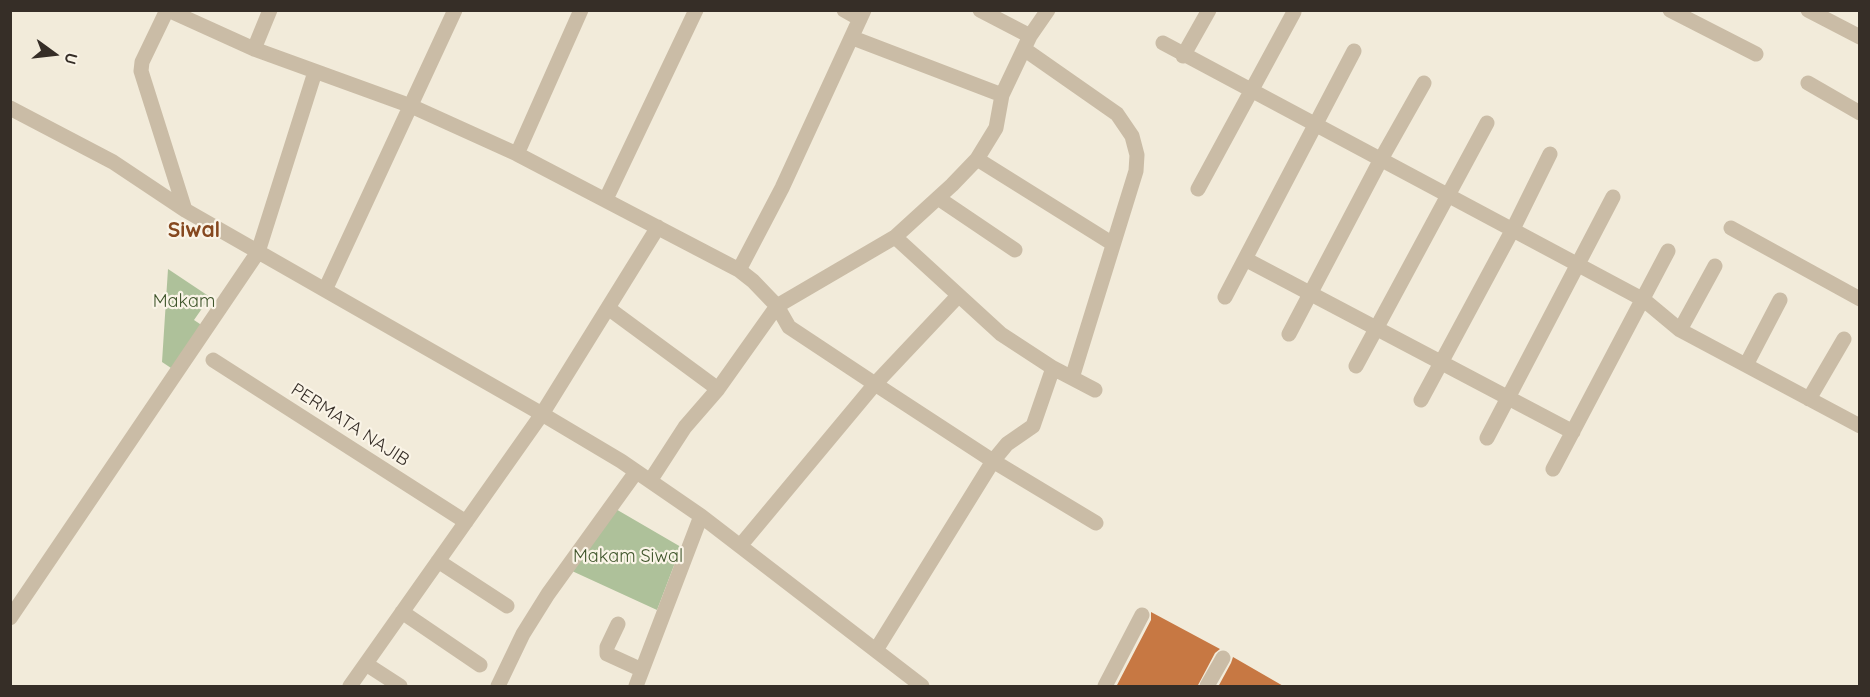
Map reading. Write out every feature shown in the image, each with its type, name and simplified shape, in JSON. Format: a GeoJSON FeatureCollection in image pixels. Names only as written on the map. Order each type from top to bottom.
{"type":"FeatureCollection","features":[{"type":"Feature","properties":{"kind":"street"},"geometry":{"type":"LineString","coordinates":[[185,210],[141,68],[168,10],[254,49],[411,106],[517,154],[739,270],[777,306],[789,327],[993,461],[1096,523]]}},
{"type":"Feature","properties":{"kind":"street"},"geometry":{"type":"LineString","coordinates":[[254,49],[270,10]]}},
{"type":"Feature","properties":{"kind":"street"},"geometry":{"type":"LineString","coordinates":[[325,290],[454,10]]}},
{"type":"Feature","properties":{"kind":"street"},"geometry":{"type":"LineString","coordinates":[[517,154],[581,10]]}},
{"type":"Feature","properties":{"kind":"street"},"geometry":{"type":"LineString","coordinates":[[606,199],[696,10]]}},
{"type":"Feature","properties":{"kind":"street"},"geometry":{"type":"LineString","coordinates":[[739,270],[782,188],[853,38],[862,15],[844,10]]}},
{"type":"Feature","properties":{"kind":"street"},"geometry":{"type":"LineString","coordinates":[[980,10],[1027,43],[1118,114],[1132,136],[1137,164],[1072,378]]}},
{"type":"Feature","properties":{"kind":"street"},"geometry":{"type":"LineString","coordinates":[[650,481],[685,427],[718,389],[777,306],[895,237],[976,159],[996,128],[1002,94],[1027,43],[1048,10]]}},
{"type":"Feature","properties":{"kind":"street"},"geometry":{"type":"LineString","coordinates":[[1184,56],[1209,10]]}},
{"type":"Feature","properties":{"kind":"street"},"geometry":{"type":"LineString","coordinates":[[1670,10],[1756,54]]}},
{"type":"Feature","properties":{"kind":"street"},"geometry":{"type":"LineString","coordinates":[[1808,10],[1860,37]]}},
{"type":"Feature","properties":{"kind":"street"},"geometry":{"type":"LineString","coordinates":[[1198,189],[1294,12]]}},
{"type":"Feature","properties":{"kind":"street"},"geometry":{"type":"LineString","coordinates":[[853,38],[1002,94]]}},
{"type":"Feature","properties":{"kind":"street"},"geometry":{"type":"LineString","coordinates":[[1162,43],[1644,300],[1680,330],[1860,426]]}},
{"type":"Feature","properties":{"kind":"street"},"geometry":{"type":"LineString","coordinates":[[1225,297],[1354,51]]}},
{"type":"Feature","properties":{"kind":"street"},"geometry":{"type":"LineString","coordinates":[[10,618],[258,252],[315,72]]}},
{"type":"Feature","properties":{"kind":"street"},"geometry":{"type":"LineString","coordinates":[[1289,334],[1380,161],[1424,83]]}},
{"type":"Feature","properties":{"kind":"street"},"geometry":{"type":"LineString","coordinates":[[1808,83],[1860,113]]}},
{"type":"Feature","properties":{"kind":"street"},"geometry":{"type":"LineString","coordinates":[[10,108],[113,162],[185,210],[542,414],[636,472],[740,546],[922,687]]}},
{"type":"Feature","properties":{"kind":"street"},"geometry":{"type":"LineString","coordinates":[[1356,366],[1487,123]]}},
{"type":"Feature","properties":{"kind":"street"},"geometry":{"type":"LineString","coordinates":[[1421,400],[1513,229],[1550,154]]}},
{"type":"Feature","properties":{"kind":"street"},"geometry":{"type":"LineString","coordinates":[[976,159],[1113,244]]}},
{"type":"Feature","properties":{"kind":"street"},"geometry":{"type":"LineString","coordinates":[[1487,438],[1613,197]]}},
{"type":"Feature","properties":{"kind":"street"},"geometry":{"type":"LineString","coordinates":[[938,198],[1015,250]]}},
{"type":"Feature","properties":{"kind":"street"},"geometry":{"type":"LineString","coordinates":[[350,687],[542,414],[658,227]]}},
{"type":"Feature","properties":{"kind":"street"},"geometry":{"type":"LineString","coordinates":[[1731,228],[1860,299]]}},
{"type":"Feature","properties":{"kind":"street"},"geometry":{"type":"LineString","coordinates":[[895,237],[1001,334],[1053,369],[1095,390]]}},
{"type":"Feature","properties":{"kind":"street"},"geometry":{"type":"LineString","coordinates":[[1553,469],[1668,251]]}},
{"type":"Feature","properties":{"kind":"street"},"geometry":{"type":"LineString","coordinates":[[1245,259],[1573,432]]}},
{"type":"Feature","properties":{"kind":"street"},"geometry":{"type":"LineString","coordinates":[[1680,330],[1715,266]]}},
{"type":"Feature","properties":{"kind":"street"},"geometry":{"type":"LineString","coordinates":[[740,546],[875,384],[957,296]]}},
{"type":"Feature","properties":{"kind":"street"},"geometry":{"type":"LineString","coordinates":[[1746,365],[1780,300]]}},
{"type":"Feature","properties":{"kind":"street"},"geometry":{"type":"LineString","coordinates":[[608,308],[718,389]]}},
{"type":"Feature","properties":{"kind":"street"},"geometry":{"type":"LineString","coordinates":[[1809,399],[1844,339]]}},
{"type":"Feature","properties":{"kind":"street","name":"PERMATA NAJIB"},"geometry":{"type":"LineString","coordinates":[[213,360],[466,522]]}},
{"type":"Feature","properties":{"kind":"street"},"geometry":{"type":"LineString","coordinates":[[876,650],[993,461],[1007,444],[1033,426],[1053,369]]}},
{"type":"Feature","properties":{"kind":"street"},"geometry":{"type":"LineString","coordinates":[[498,687],[523,634],[548,594],[636,472]]}},
{"type":"Feature","properties":{"kind":"street"},"geometry":{"type":"LineString","coordinates":[[636,687],[700,516]]}},
{"type":"Feature","properties":{"kind":"street"},"geometry":{"type":"LineString","coordinates":[[438,561],[507,606]]}},
{"type":"Feature","properties":{"kind":"street"},"geometry":{"type":"LineString","coordinates":[[402,612],[480,665]]}},
{"type":"Feature","properties":{"kind":"street"},"geometry":{"type":"LineString","coordinates":[[1105,687],[1142,615]]}},
{"type":"Feature","properties":{"kind":"street"},"geometry":{"type":"LineString","coordinates":[[618,624],[607,647],[607,654],[642,670]]}},
{"type":"Feature","properties":{"kind":"street"},"geometry":{"type":"LineString","coordinates":[[1207,687],[1223,658]]}},
{"type":"Feature","properties":{"kind":"street"},"geometry":{"type":"LineString","coordinates":[[366,664],[400,687]]}},
{"type":"Feature","properties":{"kind":"green space","name":"Makam"},"geometry":{"type":"Polygon","coordinates":[[[168,269],[210,297],[194,320],[203,326],[174,370],[162,362],[168,269]]]}},
{"type":"Feature","properties":{"kind":"green space","name":"Makam Siwal"},"geometry":{"type":"Polygon","coordinates":[[[614,508],[681,547],[657,610],[572,571],[614,508]]]}},
{"type":"Feature","properties":{"kind":"building"},"geometry":{"type":"Polygon","coordinates":[[[1151,612],[1220,649],[1215,653],[1197,687],[1116,687],[1151,620],[1151,612]]]}},
{"type":"Feature","properties":{"kind":"building"},"geometry":{"type":"Polygon","coordinates":[[[1233,657],[1285,687],[1218,687],[1233,657]]]}},
{"type":"Feature","properties":{"kind":"district","name":"Siwal"},"geometry":{"type":"Point","coordinates":[194,231]}}]}
